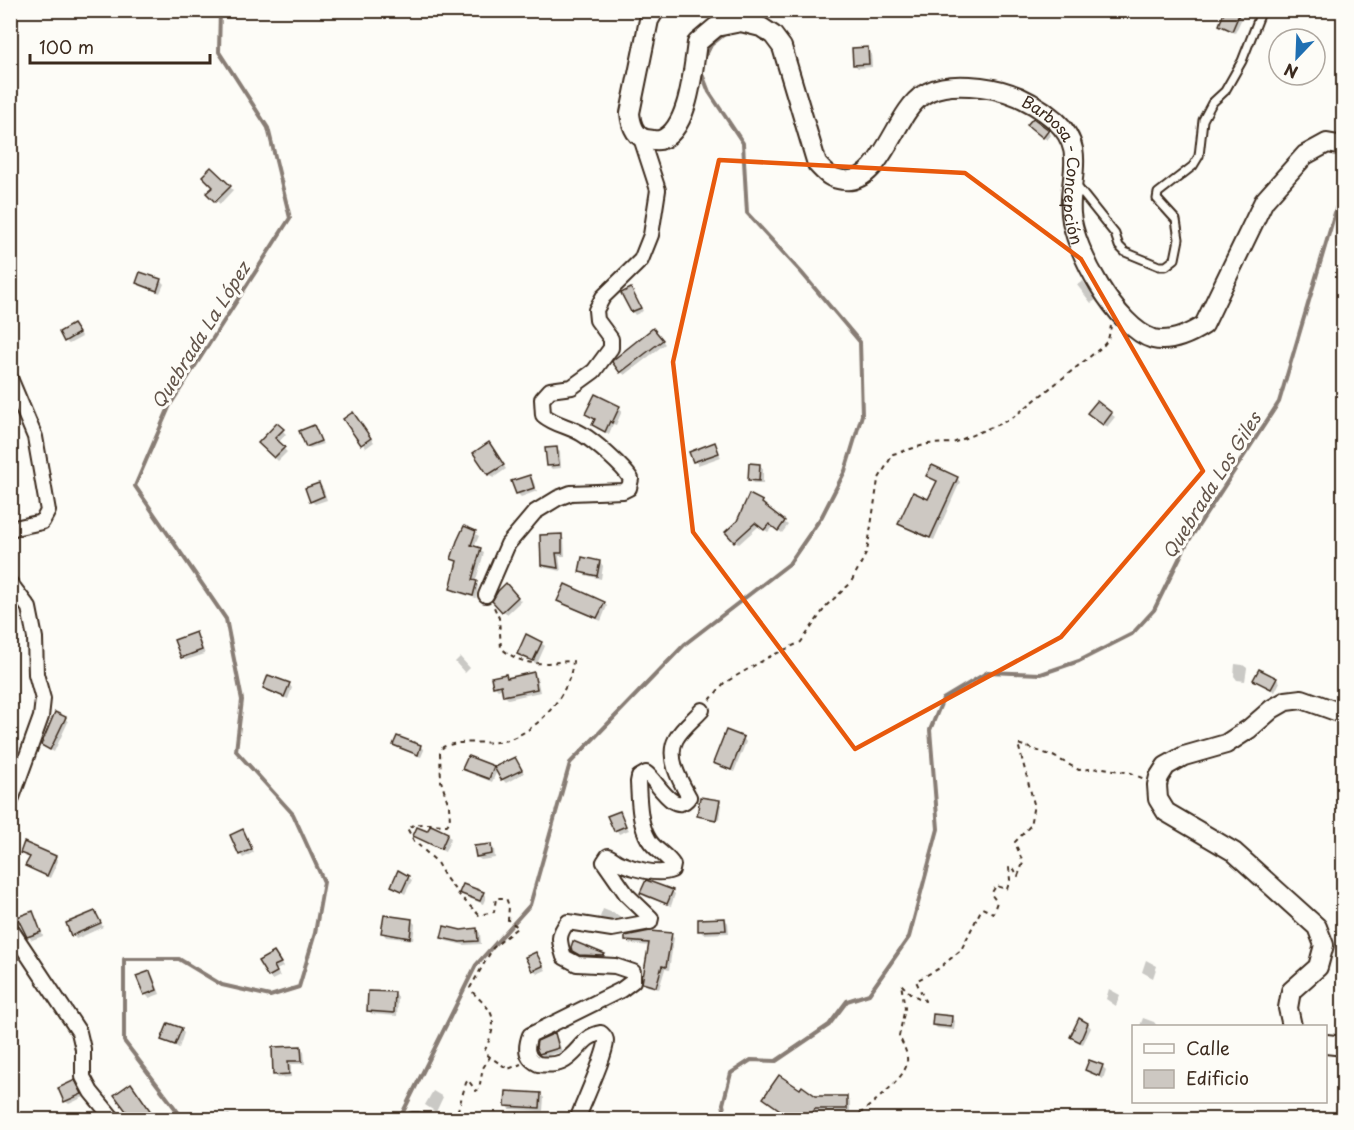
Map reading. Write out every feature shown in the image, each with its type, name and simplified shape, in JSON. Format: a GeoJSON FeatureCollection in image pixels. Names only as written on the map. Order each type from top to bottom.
{"type":"FeatureCollection","features":[{"type":"Feature","properties":{"kind":"main road"},"geometry":{"type":"LineString","coordinates":[[641,138],[632,127],[630,113],[649,20],[656,10]]}},
{"type":"Feature","properties":{"kind":"main road","name":"Barbosa - Concepción"},"geometry":{"type":"LineString","coordinates":[[641,138],[658,141],[669,135],[678,123],[688,98],[697,43],[716,27],[741,22],[761,27],[773,35],[782,47],[817,164],[832,178],[849,181],[862,177],[870,171],[903,115],[922,95],[936,89],[962,85],[996,88],[1011,93],[1033,104],[1054,120],[1067,133],[1073,146],[1075,159],[1071,213],[1078,244],[1088,267],[1121,315],[1142,334],[1155,339],[1171,340],[1193,332],[1204,325],[1264,201],[1305,155],[1327,143],[1344,146]]}},
{"type":"Feature","properties":{"kind":"main road"},"geometry":{"type":"LineString","coordinates":[[1292,1025],[1288,1008],[1291,991],[1318,968],[1324,945],[1317,927],[1234,852],[1166,812],[1158,799],[1157,785],[1166,766],[1184,756],[1226,744],[1286,701],[1302,699],[1344,714]]}},
{"type":"Feature","properties":{"kind":"main road"},"geometry":{"type":"LineString","coordinates":[[1327,1044],[1344,1046]]}},
{"type":"Feature","properties":{"kind":"street"},"geometry":{"type":"LineString","coordinates":[[486,595],[508,544],[535,512],[558,498],[571,494],[629,488],[631,479],[620,465],[582,434],[551,422],[543,415],[542,399],[550,390],[572,387],[594,371],[611,348],[612,339],[597,320],[596,310],[603,297],[640,260],[651,235],[658,190],[641,138]]}},
{"type":"Feature","properties":{"kind":"street"},"geometry":{"type":"LineString","coordinates":[[10,378],[35,437],[48,511],[42,522],[10,529]]}},
{"type":"Feature","properties":{"kind":"street"},"geometry":{"type":"LineString","coordinates":[[10,583],[29,608],[35,638],[36,674],[43,699],[41,717],[10,803]]}},
{"type":"Feature","properties":{"kind":"street"},"geometry":{"type":"LineString","coordinates":[[577,1119],[601,1058],[606,1041],[604,1037],[601,1033],[591,1034],[564,1062],[550,1065],[538,1064],[528,1055],[526,1047],[530,1035],[621,990],[633,981],[633,972],[615,966],[577,964],[564,957],[559,942],[561,930],[568,922],[612,929],[650,922],[651,918],[648,914],[627,895],[604,862],[608,856],[638,869],[664,873],[672,870],[673,864],[648,839],[642,820],[638,782],[639,777],[646,773],[651,776],[668,799],[680,803],[687,800],[689,796],[678,778],[673,757],[675,739],[702,710]]}},
{"type":"Feature","properties":{"kind":"street"},"geometry":{"type":"LineString","coordinates":[[10,928],[79,1032],[83,1049],[83,1077],[91,1092],[114,1119]]}},
{"type":"Feature","properties":{"kind":"street"},"geometry":{"type":"LineString","coordinates":[[412,1119],[419,1119]]}},
{"type":"Feature","properties":{"kind":"lane"},"geometry":{"type":"LineString","coordinates":[[1073,182],[1115,234],[1119,246],[1125,252],[1159,266],[1171,264],[1175,259],[1179,239],[1176,220],[1157,199],[1158,193],[1193,166],[1199,156],[1203,120],[1212,103],[1226,91],[1242,61],[1262,10]]}},
{"type":"Feature","properties":{"kind":"path"},"geometry":{"type":"LineString","coordinates":[[702,710],[724,683],[801,642],[827,605],[850,584],[867,552],[878,480],[893,454],[928,444],[953,443],[1011,419],[1102,347],[1108,340],[1111,326],[1121,315]]}},
{"type":"Feature","properties":{"kind":"path"},"geometry":{"type":"LineString","coordinates":[[486,595],[496,608],[499,618],[501,648],[509,655],[537,664],[573,661],[572,668],[560,698],[537,722],[520,733],[503,741],[460,742],[443,747],[440,753],[441,781],[449,806],[450,821],[447,825],[414,824],[406,828],[414,841],[436,861],[460,896],[479,915],[494,912],[496,898],[506,898],[508,920],[518,927],[493,948],[470,987],[476,998],[490,1011],[494,1022],[492,1034],[484,1052],[508,1069],[532,1061]]}},
{"type":"Feature","properties":{"kind":"path"},"geometry":{"type":"LineString","coordinates":[[853,1119],[892,1086],[907,1065],[906,1050],[899,1036],[905,1008],[902,984],[911,994],[925,1001],[916,981],[938,969],[961,950],[981,908],[993,913],[997,902],[991,894],[996,886],[1007,889],[1010,880],[1009,867],[1014,869],[1018,876],[1023,863],[1015,842],[1030,826],[1034,804],[1018,744],[1053,756],[1079,770],[1103,768],[1131,773],[1157,785]]}},
{"type":"Feature","properties":{"kind":"path"},"geometry":{"type":"LineString","coordinates":[[455,1119],[466,1083],[468,1080],[476,1091],[479,1089],[483,1068],[490,1057]]}},
{"type":"Feature","properties":{"kind":"highlighted area"},"geometry":{"type":"Polygon","coordinates":[[[719,160],[965,173],[1081,259],[1203,471],[1061,637],[855,749],[693,532],[673,362],[719,160]]]}},
{"type":"Feature","properties":{"kind":"building"},"geometry":{"type":"Polygon","coordinates":[[[1225,10],[1241,10],[1232,31],[1219,25],[1225,10]]]}},
{"type":"Feature","properties":{"kind":"building"},"geometry":{"type":"Polygon","coordinates":[[[868,47],[869,64],[853,65],[852,48],[868,47]]]}},
{"type":"Feature","properties":{"kind":"building"},"geometry":{"type":"Polygon","coordinates":[[[1033,118],[1049,130],[1043,138],[1027,125],[1033,118]]]}},
{"type":"Feature","properties":{"kind":"building"},"geometry":{"type":"Polygon","coordinates":[[[211,167],[231,186],[215,202],[206,193],[213,187],[202,176],[211,167]]]}},
{"type":"Feature","properties":{"kind":"building"},"geometry":{"type":"Polygon","coordinates":[[[140,272],[161,279],[157,291],[136,283],[140,272]]]}},
{"type":"Feature","properties":{"kind":"building"},"geometry":{"type":"Polygon","coordinates":[[[631,288],[641,308],[631,312],[621,293],[631,288]]]}},
{"type":"Feature","properties":{"kind":"building"},"geometry":{"type":"Polygon","coordinates":[[[73,324],[79,333],[64,342],[59,332],[73,324]]]}},
{"type":"Feature","properties":{"kind":"building"},"geometry":{"type":"Polygon","coordinates":[[[653,328],[663,340],[620,373],[612,362],[613,360],[653,328]]]}},
{"type":"Feature","properties":{"kind":"building"},"geometry":{"type":"Polygon","coordinates":[[[595,394],[620,406],[605,432],[592,425],[595,419],[585,414],[595,394]]]}},
{"type":"Feature","properties":{"kind":"building"},"geometry":{"type":"Polygon","coordinates":[[[1097,401],[1112,413],[1103,425],[1087,413],[1097,401]]]}},
{"type":"Feature","properties":{"kind":"building"},"geometry":{"type":"Polygon","coordinates":[[[353,412],[371,438],[361,445],[343,419],[353,412]]]}},
{"type":"Feature","properties":{"kind":"building"},"geometry":{"type":"Polygon","coordinates":[[[277,423],[284,429],[275,438],[285,447],[274,458],[258,443],[277,423]]]}},
{"type":"Feature","properties":{"kind":"building"},"geometry":{"type":"Polygon","coordinates":[[[314,425],[321,441],[306,447],[299,431],[314,425]]]}},
{"type":"Feature","properties":{"kind":"building"},"geometry":{"type":"Polygon","coordinates":[[[489,442],[504,465],[488,475],[473,453],[489,442]]]}},
{"type":"Feature","properties":{"kind":"building"},"geometry":{"type":"Polygon","coordinates":[[[715,442],[719,453],[693,462],[689,452],[715,442]]]}},
{"type":"Feature","properties":{"kind":"building"},"geometry":{"type":"Polygon","coordinates":[[[557,447],[559,465],[547,466],[545,448],[557,447]]]}},
{"type":"Feature","properties":{"kind":"building"},"geometry":{"type":"Polygon","coordinates":[[[749,463],[760,464],[759,481],[748,480],[749,463]]]}},
{"type":"Feature","properties":{"kind":"building"},"geometry":{"type":"Polygon","coordinates":[[[932,465],[958,477],[930,538],[898,524],[913,492],[928,499],[937,481],[926,476],[932,465]]]}},
{"type":"Feature","properties":{"kind":"building"},"geometry":{"type":"Polygon","coordinates":[[[530,475],[534,488],[516,494],[511,481],[530,475]]]}},
{"type":"Feature","properties":{"kind":"building"},"geometry":{"type":"Polygon","coordinates":[[[319,483],[324,496],[310,502],[305,488],[319,483]]]}},
{"type":"Feature","properties":{"kind":"building"},"geometry":{"type":"Polygon","coordinates":[[[749,494],[763,501],[762,503],[785,521],[778,531],[769,524],[764,530],[755,523],[734,542],[725,532],[737,521],[749,494]]]}},
{"type":"Feature","properties":{"kind":"building"},"geometry":{"type":"Polygon","coordinates":[[[464,526],[476,531],[471,545],[481,548],[472,580],[477,581],[473,596],[450,589],[457,561],[451,559],[464,526]]]}},
{"type":"Feature","properties":{"kind":"building"},"geometry":{"type":"Polygon","coordinates":[[[562,534],[562,553],[556,553],[558,568],[541,565],[540,535],[562,534]]]}},
{"type":"Feature","properties":{"kind":"building"},"geometry":{"type":"Polygon","coordinates":[[[582,557],[600,561],[597,576],[579,572],[582,557]]]}},
{"type":"Feature","properties":{"kind":"building"},"geometry":{"type":"Polygon","coordinates":[[[506,583],[518,597],[502,612],[492,601],[506,583]]]}},
{"type":"Feature","properties":{"kind":"building"},"geometry":{"type":"Polygon","coordinates":[[[565,584],[605,602],[597,618],[557,601],[565,584]]]}},
{"type":"Feature","properties":{"kind":"building"},"geometry":{"type":"Polygon","coordinates":[[[196,632],[202,650],[181,658],[174,640],[196,632]]]}},
{"type":"Feature","properties":{"kind":"building"},"geometry":{"type":"Polygon","coordinates":[[[526,634],[542,642],[533,661],[517,654],[526,634]]]}},
{"type":"Feature","properties":{"kind":"building"},"geometry":{"type":"Polygon","coordinates":[[[1259,669],[1277,678],[1271,689],[1253,680],[1259,669]]]}},
{"type":"Feature","properties":{"kind":"building"},"geometry":{"type":"Polygon","coordinates":[[[534,672],[537,689],[503,696],[501,685],[493,687],[491,677],[506,674],[507,678],[534,672]]]}},
{"type":"Feature","properties":{"kind":"building"},"geometry":{"type":"Polygon","coordinates":[[[268,675],[290,683],[284,697],[263,688],[268,675]]]}},
{"type":"Feature","properties":{"kind":"building"},"geometry":{"type":"Polygon","coordinates":[[[55,712],[66,717],[50,750],[41,745],[55,712]]]}},
{"type":"Feature","properties":{"kind":"building"},"geometry":{"type":"Polygon","coordinates":[[[726,730],[744,737],[731,770],[713,763],[726,730]]]}},
{"type":"Feature","properties":{"kind":"building"},"geometry":{"type":"Polygon","coordinates":[[[397,736],[421,745],[418,755],[393,745],[397,736]]]}},
{"type":"Feature","properties":{"kind":"building"},"geometry":{"type":"Polygon","coordinates":[[[468,756],[494,766],[489,779],[462,769],[468,756]]]}},
{"type":"Feature","properties":{"kind":"building"},"geometry":{"type":"Polygon","coordinates":[[[515,757],[522,770],[501,780],[494,767],[515,757]]]}},
{"type":"Feature","properties":{"kind":"building"},"geometry":{"type":"Polygon","coordinates":[[[700,797],[720,800],[716,820],[697,816],[700,797]]]}},
{"type":"Feature","properties":{"kind":"building"},"geometry":{"type":"Polygon","coordinates":[[[620,811],[626,826],[614,831],[607,816],[620,811]]]}},
{"type":"Feature","properties":{"kind":"building"},"geometry":{"type":"Polygon","coordinates":[[[431,825],[448,833],[441,849],[413,836],[417,827],[427,831],[431,825]]]}},
{"type":"Feature","properties":{"kind":"building"},"geometry":{"type":"Polygon","coordinates":[[[243,829],[252,849],[239,855],[230,835],[243,829]]]}},
{"type":"Feature","properties":{"kind":"building"},"geometry":{"type":"Polygon","coordinates":[[[24,842],[56,856],[47,876],[25,866],[30,857],[20,853],[24,842]]]}},
{"type":"Feature","properties":{"kind":"building"},"geometry":{"type":"Polygon","coordinates":[[[491,844],[492,854],[476,857],[474,846],[491,844]]]}},
{"type":"Feature","properties":{"kind":"building"},"geometry":{"type":"Polygon","coordinates":[[[398,870],[409,876],[402,891],[391,886],[398,870]]]}},
{"type":"Feature","properties":{"kind":"building"},"geometry":{"type":"Polygon","coordinates":[[[646,880],[673,890],[667,904],[640,893],[646,880]]]}},
{"type":"Feature","properties":{"kind":"building"},"geometry":{"type":"Polygon","coordinates":[[[463,884],[484,892],[480,901],[459,893],[463,884]]]}},
{"type":"Feature","properties":{"kind":"building"},"geometry":{"type":"Polygon","coordinates":[[[33,911],[41,932],[27,937],[17,917],[33,911]]]}},
{"type":"Feature","properties":{"kind":"building"},"geometry":{"type":"Polygon","coordinates":[[[95,911],[101,923],[71,936],[66,923],[95,911]]]}},
{"type":"Feature","properties":{"kind":"building"},"geometry":{"type":"Polygon","coordinates":[[[384,915],[412,919],[410,938],[381,933],[384,915]]]}},
{"type":"Feature","properties":{"kind":"building"},"geometry":{"type":"Polygon","coordinates":[[[725,918],[726,930],[698,931],[698,919],[725,918]]]}},
{"type":"Feature","properties":{"kind":"building"},"geometry":{"type":"Polygon","coordinates":[[[444,926],[461,930],[477,928],[478,941],[460,942],[441,938],[444,926]]]}},
{"type":"Feature","properties":{"kind":"building"},"geometry":{"type":"Polygon","coordinates":[[[650,931],[672,933],[666,967],[662,966],[656,987],[642,983],[649,943],[625,941],[625,936],[650,931]]]}},
{"type":"Feature","properties":{"kind":"building"},"geometry":{"type":"Polygon","coordinates":[[[573,941],[605,954],[603,956],[579,955],[572,951],[573,941]]]}},
{"type":"Feature","properties":{"kind":"building"},"geometry":{"type":"Polygon","coordinates":[[[274,952],[281,963],[274,966],[277,972],[268,977],[258,961],[274,952]]]}},
{"type":"Feature","properties":{"kind":"building"},"geometry":{"type":"Polygon","coordinates":[[[536,952],[543,966],[532,971],[525,957],[536,952]]]}},
{"type":"Feature","properties":{"kind":"building"},"geometry":{"type":"Polygon","coordinates":[[[150,971],[157,990],[144,995],[136,976],[150,971]]]}},
{"type":"Feature","properties":{"kind":"building"},"geometry":{"type":"Polygon","coordinates":[[[368,991],[395,992],[394,1013],[367,1011],[368,991]]]}},
{"type":"Feature","properties":{"kind":"building"},"geometry":{"type":"Polygon","coordinates":[[[933,1014],[952,1016],[951,1027],[932,1025],[933,1014]]]}},
{"type":"Feature","properties":{"kind":"building"},"geometry":{"type":"Polygon","coordinates":[[[1079,1018],[1088,1023],[1080,1042],[1070,1037],[1079,1018]]]}},
{"type":"Feature","properties":{"kind":"building"},"geometry":{"type":"Polygon","coordinates":[[[168,1023],[182,1028],[175,1045],[161,1040],[168,1023]]]}},
{"type":"Feature","properties":{"kind":"building"},"geometry":{"type":"Polygon","coordinates":[[[555,1033],[559,1048],[539,1054],[536,1048],[537,1041],[555,1033]]]}},
{"type":"Feature","properties":{"kind":"building"},"geometry":{"type":"Polygon","coordinates":[[[301,1046],[302,1061],[288,1061],[289,1074],[273,1075],[272,1047],[301,1046]]]}},
{"type":"Feature","properties":{"kind":"building"},"geometry":{"type":"Polygon","coordinates":[[[1089,1060],[1103,1065],[1099,1076],[1085,1070],[1089,1060]]]}},
{"type":"Feature","properties":{"kind":"building"},"geometry":{"type":"Polygon","coordinates":[[[779,1075],[800,1089],[802,1086],[816,1096],[847,1096],[847,1109],[815,1109],[808,1119],[784,1119],[787,1115],[763,1098],[779,1075]]]}},
{"type":"Feature","properties":{"kind":"building"},"geometry":{"type":"Polygon","coordinates":[[[75,1080],[82,1094],[64,1102],[58,1088],[75,1080]]]}},
{"type":"Feature","properties":{"kind":"building"},"geometry":{"type":"Polygon","coordinates":[[[131,1083],[156,1119],[132,1119],[114,1095],[131,1083]]]}},
{"type":"Feature","properties":{"kind":"building"},"geometry":{"type":"Polygon","coordinates":[[[506,1091],[541,1093],[540,1108],[505,1106],[506,1091]]]}},
{"type":"Feature","properties":{"kind":"waterway","name":"Quebrada La López"},"geometry":{"type":"LineString","coordinates":[[184,1120],[124,1041],[124,959],[179,959],[222,985],[270,996],[299,987],[315,933],[324,882],[293,814],[236,751],[242,700],[226,619],[135,486],[170,405],[290,218],[268,128],[219,52],[220,10]]}},
{"type":"Feature","properties":{"kind":"waterway"},"geometry":{"type":"LineString","coordinates":[[702,63],[711,45],[727,32]]}},
{"type":"Feature","properties":{"kind":"waterway"},"geometry":{"type":"LineString","coordinates":[[399,1120],[476,965],[530,905],[570,763],[685,644],[789,564],[822,516],[845,471],[862,415],[860,342],[747,213],[743,143],[709,92],[700,69]]}},
{"type":"Feature","properties":{"kind":"waterway","name":"Quebrada Los Giles"},"geometry":{"type":"LineString","coordinates":[[726,1120],[723,1104],[731,1073],[751,1060],[776,1061],[829,1025],[847,1001],[869,994],[909,937],[938,829],[930,730],[943,699],[988,672],[1041,674],[1079,661],[1132,634],[1154,610],[1186,545],[1279,402],[1340,196],[1339,155]]}}]}
